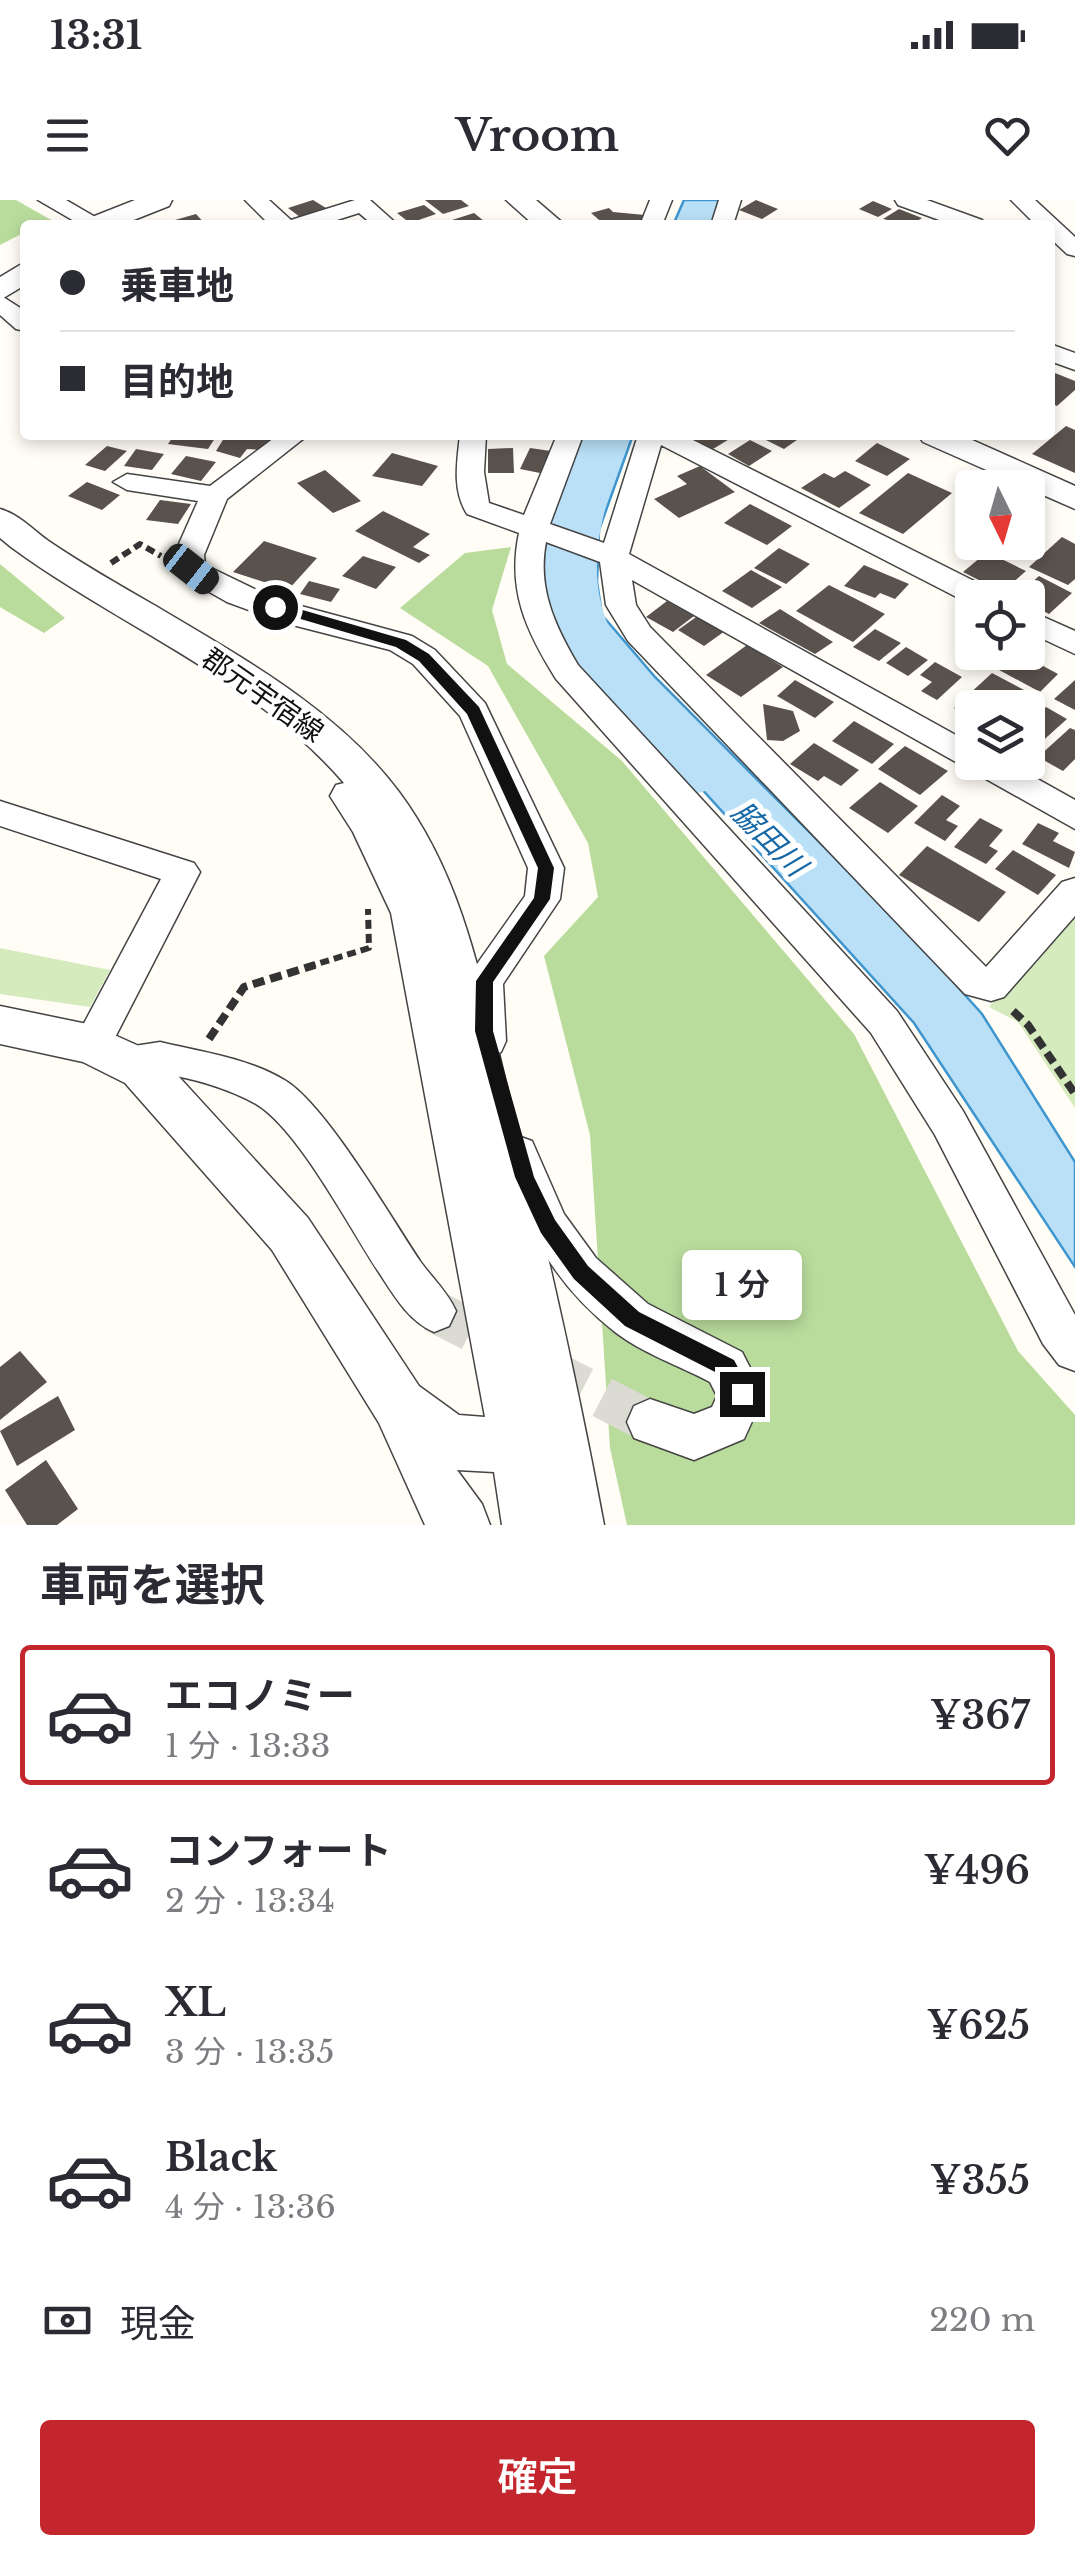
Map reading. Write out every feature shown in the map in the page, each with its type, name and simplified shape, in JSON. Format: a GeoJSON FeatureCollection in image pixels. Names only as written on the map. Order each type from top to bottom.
{"type":"FeatureCollection","features":[{"type":"Feature","properties":{"kind":"street"},"geometry":{"type":"LineString","coordinates":[[49,200],[87,220]]}},
{"type":"Feature","properties":{"kind":"street"},"geometry":{"type":"LineString","coordinates":[[109,220],[159,200]]}},
{"type":"Feature","properties":{"kind":"street"},"geometry":{"type":"LineString","coordinates":[[256,200],[278,220]]}},
{"type":"Feature","properties":{"kind":"street"},"geometry":{"type":"LineString","coordinates":[[518,200],[544,220]]}},
{"type":"Feature","properties":{"kind":"street"},"geometry":{"type":"LineString","coordinates":[[906,200],[960,220]]}},
{"type":"Feature","properties":{"kind":"street"},"geometry":{"type":"LineString","coordinates":[[1022,200],[1044,220]]}},
{"type":"Feature","properties":{"kind":"street"},"geometry":{"type":"LineString","coordinates":[[314,220],[363,205],[381,220]]}},
{"type":"Feature","properties":{"kind":"street"},"geometry":{"type":"LineString","coordinates":[[1055,230],[1075,249]]}},
{"type":"Feature","properties":{"kind":"street"},"geometry":{"type":"LineString","coordinates":[[0,292],[20,275]]}},
{"type":"Feature","properties":{"kind":"street"},"geometry":{"type":"LineString","coordinates":[[0,302],[20,320]]}},
{"type":"Feature","properties":{"kind":"street"},"geometry":{"type":"LineString","coordinates":[[288,440],[215,496],[189,555],[191,569],[212,585],[244,598],[401,643],[436,668],[474,711],[546,868],[542,899],[484,981],[484,1031],[525,1177],[548,1226],[581,1272],[632,1319],[726,1367],[742,1394],[728,1424],[694,1437],[650,1422]]}},
{"type":"Feature","properties":{"kind":"street"},"geometry":{"type":"LineString","coordinates":[[473,440],[473,501],[477,508],[611,555],[955,748]]}},
{"type":"Feature","properties":{"kind":"street"},"geometry":{"type":"LineString","coordinates":[[568,440],[526,579],[550,646],[568,672],[884,1022],[949,1123],[1075,1350]]}},
{"type":"Feature","properties":{"kind":"street"},"geometry":{"type":"LineString","coordinates":[[650,440],[611,555],[620,605],[639,634],[963,972],[978,983],[991,986],[1075,892]]}},
{"type":"Feature","properties":{"kind":"street"},"geometry":{"type":"LineString","coordinates":[[672,440],[955,584]]}},
{"type":"Feature","properties":{"kind":"street"},"geometry":{"type":"LineString","coordinates":[[945,440],[1075,500]]}},
{"type":"Feature","properties":{"kind":"street"},"geometry":{"type":"LineString","coordinates":[[127,482],[215,496]]}},
{"type":"Feature","properties":{"kind":"street","name":"郡元宇宿線"},"geometry":{"type":"LineString","coordinates":[[0,520],[52,559],[300,716],[361,771],[408,830],[519,1326],[576,1525]]}},
{"type":"Feature","properties":{"kind":"street","name":"郡元宇宿線"},"geometry":{"type":"LineString","coordinates":[[0,547],[264,722],[310,758],[346,791],[427,911]]}},
{"type":"Feature","properties":{"kind":"street"},"geometry":{"type":"LineString","coordinates":[[1045,629],[1075,644]]}},
{"type":"Feature","properties":{"kind":"street"},"geometry":{"type":"LineString","coordinates":[[1012,780],[1075,816]]}},
{"type":"Feature","properties":{"kind":"street"},"geometry":{"type":"LineString","coordinates":[[0,813],[182,872],[111,1053]]}},
{"type":"Feature","properties":{"kind":"street"},"geometry":{"type":"LineString","coordinates":[[0,1025],[111,1053],[192,1065],[236,1077],[272,1093],[298,1116],[434,1311]]}},
{"type":"Feature","properties":{"kind":"street"},"geometry":{"type":"LineString","coordinates":[[111,1053],[142,1069],[290,1234],[399,1404],[432,1483],[461,1525]]}},
{"type":"Feature","properties":{"kind":"street","name":"郡元宇宿線"},"geometry":{"type":"LineString","coordinates":[[519,1326],[518,1436],[531,1525]]}},
{"type":"Feature","properties":{"kind":"street"},"geometry":{"type":"LineString","coordinates":[[399,1404],[440,1438],[470,1446],[498,1445],[518,1436]]}},
{"type":"Feature","properties":{"kind":"path"},"geometry":{"type":"LineString","coordinates":[[103,568],[140,544],[171,562],[189,555]]}},
{"type":"Feature","properties":{"kind":"path"},"geometry":{"type":"LineString","coordinates":[[192,1065],[244,987],[369,948]]}},
{"type":"Feature","properties":{"kind":"path"},"geometry":{"type":"LineString","coordinates":[[991,986],[1028,1025],[1075,1094]]}},
{"type":"Feature","properties":{"kind":"green space"},"geometry":{"type":"Polygon","coordinates":[[[0,200],[16,200],[51,220],[20,220],[20,235],[0,245],[0,200]]]}},
{"type":"Feature","properties":{"kind":"green space"},"geometry":{"type":"Polygon","coordinates":[[[511,547],[492,610],[507,664],[622,761],[854,1034],[1018,1351],[1075,1415],[1075,1525],[627,1525],[610,1448],[590,1135],[544,956],[598,897],[588,843],[488,666],[400,608],[465,553],[511,547]]]}},
{"type":"Feature","properties":{"kind":"green space"},"geometry":{"type":"Polygon","coordinates":[[[0,564],[65,618],[44,633],[0,607],[0,564]]]}},
{"type":"Feature","properties":{"kind":"green space"},"geometry":{"type":"Polygon","coordinates":[[[1075,912],[1075,1108],[1018,1022],[989,1007],[1075,912]]]}},
{"type":"Feature","properties":{"kind":"green space"},"geometry":{"type":"Polygon","coordinates":[[[0,948],[110,970],[90,1007],[0,994],[0,948]]]}},
{"type":"Feature","properties":{"kind":"water"},"geometry":{"type":"Polygon","coordinates":[[[684,200],[719,200],[713,220],[675,220],[684,200]]]}},
{"type":"Feature","properties":{"kind":"water"},"geometry":{"type":"Polygon","coordinates":[[[587,440],[631,440],[599,530],[597,582],[602,615],[655,677],[905,928],[982,1014],[1075,1162],[1075,1267],[914,1023],[670,754],[549,600],[544,563],[587,440]]]}},
{"type":"Feature","properties":{"kind":"building"},"geometry":{"type":"Polygon","coordinates":[[[313,200],[326,208],[300,217],[288,208],[313,200]]]}},
{"type":"Feature","properties":{"kind":"building"},"geometry":{"type":"Polygon","coordinates":[[[425,200],[461,200],[469,206],[443,214],[425,200]]]}},
{"type":"Feature","properties":{"kind":"building"},"geometry":{"type":"Polygon","coordinates":[[[756,200],[778,209],[762,219],[739,210],[756,200]]]}},
{"type":"Feature","properties":{"kind":"building"},"geometry":{"type":"Polygon","coordinates":[[[873,201],[892,209],[878,217],[859,209],[873,201]]]}},
{"type":"Feature","properties":{"kind":"building"},"geometry":{"type":"Polygon","coordinates":[[[424,205],[436,214],[406,220],[397,213],[424,205]]]}},
{"type":"Feature","properties":{"kind":"building"},"geometry":{"type":"Polygon","coordinates":[[[609,208],[613,212],[645,215],[643,220],[599,220],[591,213],[609,208]]]}},
{"type":"Feature","properties":{"kind":"building"},"geometry":{"type":"Polygon","coordinates":[[[899,209],[922,218],[919,220],[883,219],[899,209]]]}},
{"type":"Feature","properties":{"kind":"building"},"geometry":{"type":"Polygon","coordinates":[[[474,213],[483,220],[452,220],[474,213]]]}},
{"type":"Feature","properties":{"kind":"building"},"geometry":{"type":"Polygon","coordinates":[[[196,214],[201,220],[175,220],[196,214]]]}},
{"type":"Feature","properties":{"kind":"building"},"geometry":{"type":"Polygon","coordinates":[[[1055,373],[1075,381],[1075,390],[1057,406],[1055,373]]]}},
{"type":"Feature","properties":{"kind":"building"},"geometry":{"type":"Polygon","coordinates":[[[1066,426],[1075,430],[1075,473],[1032,454],[1049,440],[1055,440],[1055,435],[1066,426]]]}},
{"type":"Feature","properties":{"kind":"building"},"geometry":{"type":"Polygon","coordinates":[[[171,440],[214,440],[208,449],[168,444],[171,440]]]}},
{"type":"Feature","properties":{"kind":"building"},"geometry":{"type":"Polygon","coordinates":[[[223,440],[270,440],[263,450],[247,449],[240,458],[216,451],[223,440]]]}},
{"type":"Feature","properties":{"kind":"building"},"geometry":{"type":"Polygon","coordinates":[[[696,440],[728,440],[713,449],[696,440]]]}},
{"type":"Feature","properties":{"kind":"building"},"geometry":{"type":"Polygon","coordinates":[[[750,440],[772,451],[749,466],[728,454],[750,440]]]}},
{"type":"Feature","properties":{"kind":"building"},"geometry":{"type":"Polygon","coordinates":[[[766,440],[797,440],[784,449],[766,440]]]}},
{"type":"Feature","properties":{"kind":"building"},"geometry":{"type":"Polygon","coordinates":[[[877,443],[910,459],[887,476],[855,461],[877,443]]]}},
{"type":"Feature","properties":{"kind":"building"},"geometry":{"type":"Polygon","coordinates":[[[107,446],[127,451],[105,471],[85,465],[107,446]]]}},
{"type":"Feature","properties":{"kind":"building"},"geometry":{"type":"Polygon","coordinates":[[[513,448],[514,473],[488,473],[488,449],[513,448]]]}},
{"type":"Feature","properties":{"kind":"building"},"geometry":{"type":"Polygon","coordinates":[[[530,448],[551,451],[540,473],[520,469],[530,448]]]}},
{"type":"Feature","properties":{"kind":"building"},"geometry":{"type":"Polygon","coordinates":[[[136,449],[164,454],[152,470],[124,466],[136,449]]]}},
{"type":"Feature","properties":{"kind":"building"},"geometry":{"type":"Polygon","coordinates":[[[392,453],[438,466],[422,486],[372,476],[392,453]]]}},
{"type":"Feature","properties":{"kind":"building"},"geometry":{"type":"Polygon","coordinates":[[[186,456],[216,462],[201,481],[171,474],[186,456]]]}},
{"type":"Feature","properties":{"kind":"building"},"geometry":{"type":"Polygon","coordinates":[[[700,466],[735,492],[679,518],[654,499],[687,484],[677,476],[700,466]]]}},
{"type":"Feature","properties":{"kind":"building"},"geometry":{"type":"Polygon","coordinates":[[[325,470],[361,501],[333,513],[297,483],[325,470]]]}},
{"type":"Feature","properties":{"kind":"building"},"geometry":{"type":"Polygon","coordinates":[[[845,471],[871,485],[839,508],[801,488],[824,473],[834,478],[845,471]]]}},
{"type":"Feature","properties":{"kind":"building"},"geometry":{"type":"Polygon","coordinates":[[[908,473],[952,493],[903,534],[859,513],[908,473]]]}},
{"type":"Feature","properties":{"kind":"building"},"geometry":{"type":"Polygon","coordinates":[[[87,482],[120,495],[102,510],[68,496],[87,482]]]}},
{"type":"Feature","properties":{"kind":"building"},"geometry":{"type":"Polygon","coordinates":[[[160,500],[191,504],[178,524],[146,520],[160,500]]]}},
{"type":"Feature","properties":{"kind":"building"},"geometry":{"type":"Polygon","coordinates":[[[750,504],[792,526],[767,545],[724,523],[750,504]]]}},
{"type":"Feature","properties":{"kind":"building"},"geometry":{"type":"Polygon","coordinates":[[[383,511],[430,534],[413,547],[430,555],[419,563],[355,531],[383,511]]]}},
{"type":"Feature","properties":{"kind":"building"},"geometry":{"type":"Polygon","coordinates":[[[1062,537],[1075,544],[1075,579],[1068,585],[1029,567],[1037,560],[1045,560],[1045,552],[1062,537]]]}},
{"type":"Feature","properties":{"kind":"building"},"geometry":{"type":"Polygon","coordinates":[[[264,541],[317,558],[288,590],[233,572],[264,541]]]}},
{"type":"Feature","properties":{"kind":"building"},"geometry":{"type":"Polygon","coordinates":[[[779,548],[810,564],[786,584],[754,568],[779,548]]]}},
{"type":"Feature","properties":{"kind":"building"},"geometry":{"type":"Polygon","coordinates":[[[363,556],[396,567],[376,589],[342,576],[363,556]]]}},
{"type":"Feature","properties":{"kind":"building"},"geometry":{"type":"Polygon","coordinates":[[[977,560],[1003,560],[1026,571],[1016,580],[979,580],[963,572],[977,560]]]}},
{"type":"Feature","properties":{"kind":"building"},"geometry":{"type":"Polygon","coordinates":[[[864,565],[909,584],[895,599],[880,593],[875,598],[844,586],[864,565]]]}},
{"type":"Feature","properties":{"kind":"building"},"geometry":{"type":"Polygon","coordinates":[[[751,570],[782,587],[752,608],[722,591],[751,570]]]}},
{"type":"Feature","properties":{"kind":"building"},"geometry":{"type":"Polygon","coordinates":[[[1039,576],[1072,593],[1049,614],[1045,612],[1045,580],[1034,580],[1039,576]]]}},
{"type":"Feature","properties":{"kind":"building"},"geometry":{"type":"Polygon","coordinates":[[[309,581],[340,589],[331,602],[300,594],[309,581]]]}},
{"type":"Feature","properties":{"kind":"building"},"geometry":{"type":"Polygon","coordinates":[[[829,585],[885,614],[853,642],[796,611],[829,585]]]}},
{"type":"Feature","properties":{"kind":"building"},"geometry":{"type":"Polygon","coordinates":[[[667,601],[694,616],[673,632],[646,617],[667,601]]]}},
{"type":"Feature","properties":{"kind":"building"},"geometry":{"type":"Polygon","coordinates":[[[780,609],[833,642],[815,654],[759,623],[780,609]]]}},
{"type":"Feature","properties":{"kind":"building"},"geometry":{"type":"Polygon","coordinates":[[[699,615],[725,631],[704,646],[678,630],[699,615]]]}},
{"type":"Feature","properties":{"kind":"building"},"geometry":{"type":"Polygon","coordinates":[[[875,629],[901,643],[879,661],[853,647],[875,629]]]}},
{"type":"Feature","properties":{"kind":"building"},"geometry":{"type":"Polygon","coordinates":[[[747,645],[783,667],[741,697],[706,675],[747,645]]]}},
{"type":"Feature","properties":{"kind":"building"},"geometry":{"type":"Polygon","coordinates":[[[906,647],[928,660],[908,676],[886,663],[906,647]]]}},
{"type":"Feature","properties":{"kind":"building"},"geometry":{"type":"Polygon","coordinates":[[[935,662],[962,677],[937,700],[921,691],[932,682],[920,675],[935,662]]]}},
{"type":"Feature","properties":{"kind":"building"},"geometry":{"type":"Polygon","coordinates":[[[1045,667],[1058,674],[1042,690],[999,670],[1045,667]]]}},
{"type":"Feature","properties":{"kind":"building"},"geometry":{"type":"Polygon","coordinates":[[[992,673],[1024,690],[974,690],[992,673]]]}},
{"type":"Feature","properties":{"kind":"building"},"geometry":{"type":"Polygon","coordinates":[[[795,680],[834,702],[815,718],[777,696],[795,680]]]}},
{"type":"Feature","properties":{"kind":"building"},"geometry":{"type":"Polygon","coordinates":[[[1075,680],[1075,710],[1054,699],[1075,680]]]}},
{"type":"Feature","properties":{"kind":"building"},"geometry":{"type":"Polygon","coordinates":[[[763,704],[793,711],[800,731],[783,741],[767,740],[763,704]]]}},
{"type":"Feature","properties":{"kind":"building"},"geometry":{"type":"Polygon","coordinates":[[[1045,708],[1067,719],[1045,739],[1045,708]]]}},
{"type":"Feature","properties":{"kind":"building"},"geometry":{"type":"Polygon","coordinates":[[[854,721],[894,744],[872,764],[832,741],[854,721]]]}},
{"type":"Feature","properties":{"kind":"building"},"geometry":{"type":"Polygon","coordinates":[[[1070,728],[1075,730],[1075,759],[1063,771],[1045,761],[1045,751],[1070,728]]]}},
{"type":"Feature","properties":{"kind":"building"},"geometry":{"type":"Polygon","coordinates":[[[814,743],[859,770],[841,786],[824,776],[818,781],[790,764],[814,743]]]}},
{"type":"Feature","properties":{"kind":"building"},"geometry":{"type":"Polygon","coordinates":[[[905,746],[948,771],[920,795],[878,769],[905,746]]]}},
{"type":"Feature","properties":{"kind":"building"},"geometry":{"type":"Polygon","coordinates":[[[880,782],[918,806],[888,833],[849,808],[880,782]]]}},
{"type":"Feature","properties":{"kind":"building"},"geometry":{"type":"Polygon","coordinates":[[[942,795],[960,806],[946,820],[958,826],[945,841],[914,823],[942,795]]]}},
{"type":"Feature","properties":{"kind":"building"},"geometry":{"type":"Polygon","coordinates":[[[980,818],[1003,830],[989,846],[998,851],[986,864],[954,847],[980,818]]]}},
{"type":"Feature","properties":{"kind":"building"},"geometry":{"type":"Polygon","coordinates":[[[1038,823],[1059,833],[1053,841],[1075,852],[1069,868],[1022,844],[1038,823]]]}},
{"type":"Feature","properties":{"kind":"building"},"geometry":{"type":"Polygon","coordinates":[[[927,846],[1006,892],[979,922],[899,875],[927,846]]]}},
{"type":"Feature","properties":{"kind":"building"},"geometry":{"type":"Polygon","coordinates":[[[1013,850],[1056,875],[1038,895],[995,869],[1013,850]]]}},
{"type":"Feature","properties":{"kind":"building"},"geometry":{"type":"Polygon","coordinates":[[[20,1351],[47,1382],[0,1420],[0,1367],[20,1351]]]}},
{"type":"Feature","properties":{"kind":"building"},"geometry":{"type":"Polygon","coordinates":[[[58,1396],[75,1430],[17,1466],[0,1431],[58,1396]]]}},
{"type":"Feature","properties":{"kind":"building"},"geometry":{"type":"Polygon","coordinates":[[[46,1460],[78,1509],[57,1525],[27,1525],[5,1490],[46,1460]]]}},
{"type":"Feature","properties":{"kind":"waterway","name":"脇田川"},"geometry":{"type":"LineString","coordinates":[[602,440],[579,501],[567,581],[588,651],[633,707],[698,771]]}},
{"type":"Feature","properties":{"kind":"tunnel"},"geometry":{"type":"LineString","coordinates":[[434,1311],[650,1422]]}},
{"type":"Feature","properties":{"kind":"route"},"geometry":{"type":"LineString","coordinates":[[275,607],[401,643],[448,679],[474,711],[546,868],[542,899],[484,981],[484,1031],[525,1177],[548,1226],[581,1272],[632,1319],[693,1354],[726,1367],[742,1394]]}}]}
